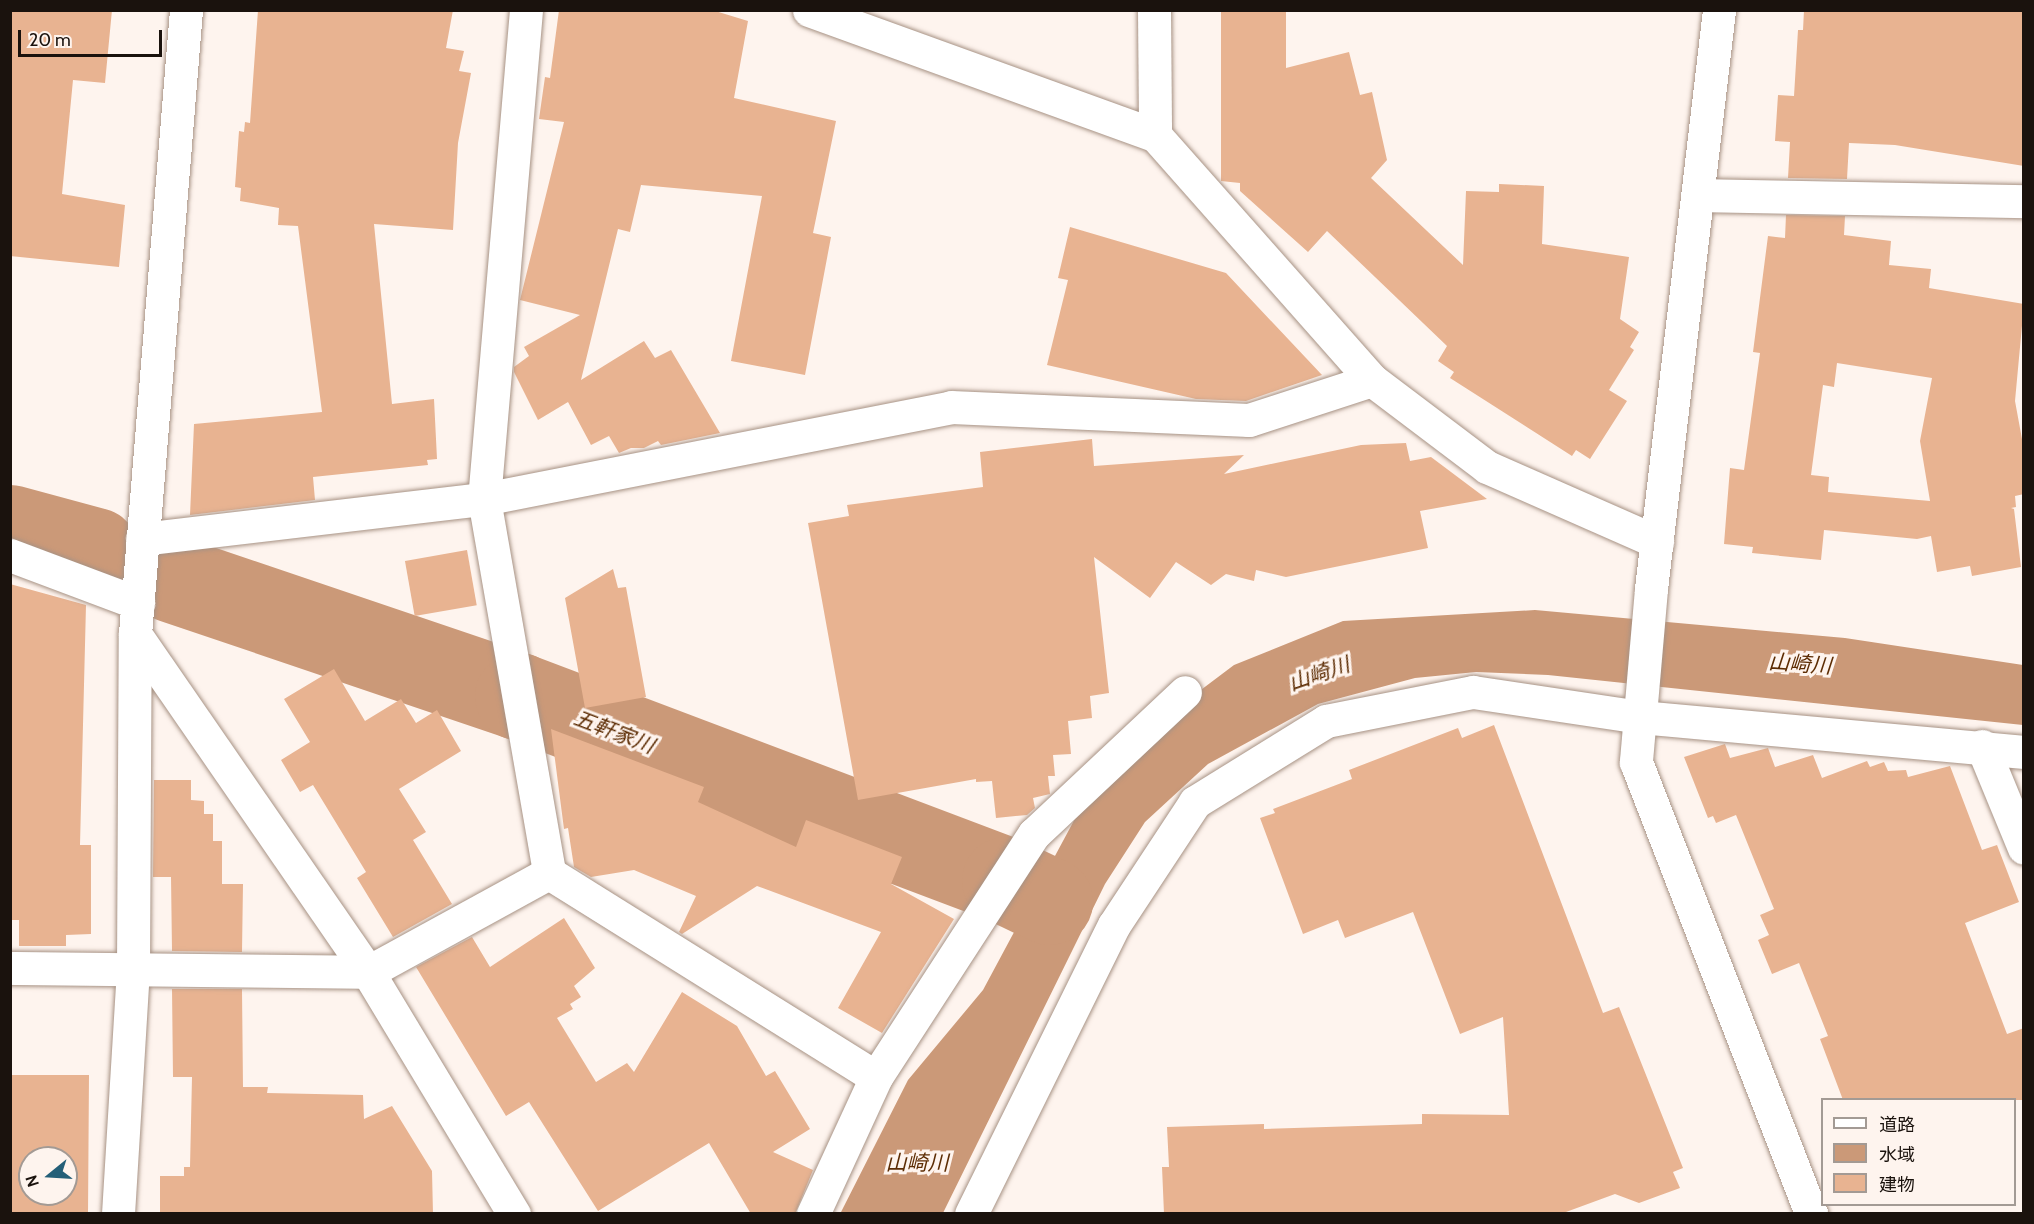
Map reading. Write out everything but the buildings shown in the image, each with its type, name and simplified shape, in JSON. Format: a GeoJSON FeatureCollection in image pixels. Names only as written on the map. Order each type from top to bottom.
{"type":"FeatureCollection","features":[{"type":"Feature","properties":{"kind":"street"},"geometry":{"type":"LineString","coordinates":[[118,1214],[133,968],[137,618],[186,10]]}},
{"type":"Feature","properties":{"kind":"street"},"geometry":{"type":"LineString","coordinates":[[526,10],[484,499],[549,873],[876,1077]]}},
{"type":"Feature","properties":{"kind":"street"},"geometry":{"type":"LineString","coordinates":[[809,10],[1155,135],[1372,380],[1487,467],[1657,542]]}},
{"type":"Feature","properties":{"kind":"street"},"geometry":{"type":"LineString","coordinates":[[1154,10],[1155,135]]}},
{"type":"Feature","properties":{"kind":"street"},"geometry":{"type":"LineString","coordinates":[[1719,10],[1651,589],[1636,762],[1811,1214]]}},
{"type":"Feature","properties":{"kind":"street"},"geometry":{"type":"LineString","coordinates":[[1698,195],[2024,201]]}},
{"type":"Feature","properties":{"kind":"street"},"geometry":{"type":"LineString","coordinates":[[142,539],[484,499],[951,407],[1249,420],[1372,380]]}},
{"type":"Feature","properties":{"kind":"street"},"geometry":{"type":"LineString","coordinates":[[10,555],[137,618],[368,972],[514,1214]]}},
{"type":"Feature","properties":{"kind":"street"},"geometry":{"type":"LineString","coordinates":[[813,1214],[876,1077],[1034,834],[1185,692]]}},
{"type":"Feature","properties":{"kind":"street"},"geometry":{"type":"LineString","coordinates":[[971,1214],[1114,924],[1195,802],[1326,722],[1473,692],[2024,752]]}},
{"type":"Feature","properties":{"kind":"street"},"geometry":{"type":"LineString","coordinates":[[1982,746],[2024,848]]}},
{"type":"Feature","properties":{"kind":"street"},"geometry":{"type":"LineString","coordinates":[[10,968],[368,972],[549,873]]}},
{"type":"Feature","properties":{"kind":"water","name":"山崎川"},"geometry":{"type":"Polygon","coordinates":[[[1535,610],[1845,638],[2023,665],[2023,725],[1548,675],[1476,672],[1415,678],[1318,704],[1208,764],[1145,822],[1105,884],[943,1213],[840,1214],[908,1080],[983,990],[1092,787],[1161,720],[1234,665],[1343,621],[1535,610]]]}},
{"type":"Feature","properties":{"kind":"waterway","name":"五軒家川"},"geometry":{"type":"LineString","coordinates":[[10,528],[95,551]]}},
{"type":"Feature","properties":{"kind":"waterway","name":"五軒家川"},"geometry":{"type":"LineString","coordinates":[[173,579],[518,696],[1005,880],[1049,901]]}}]}
